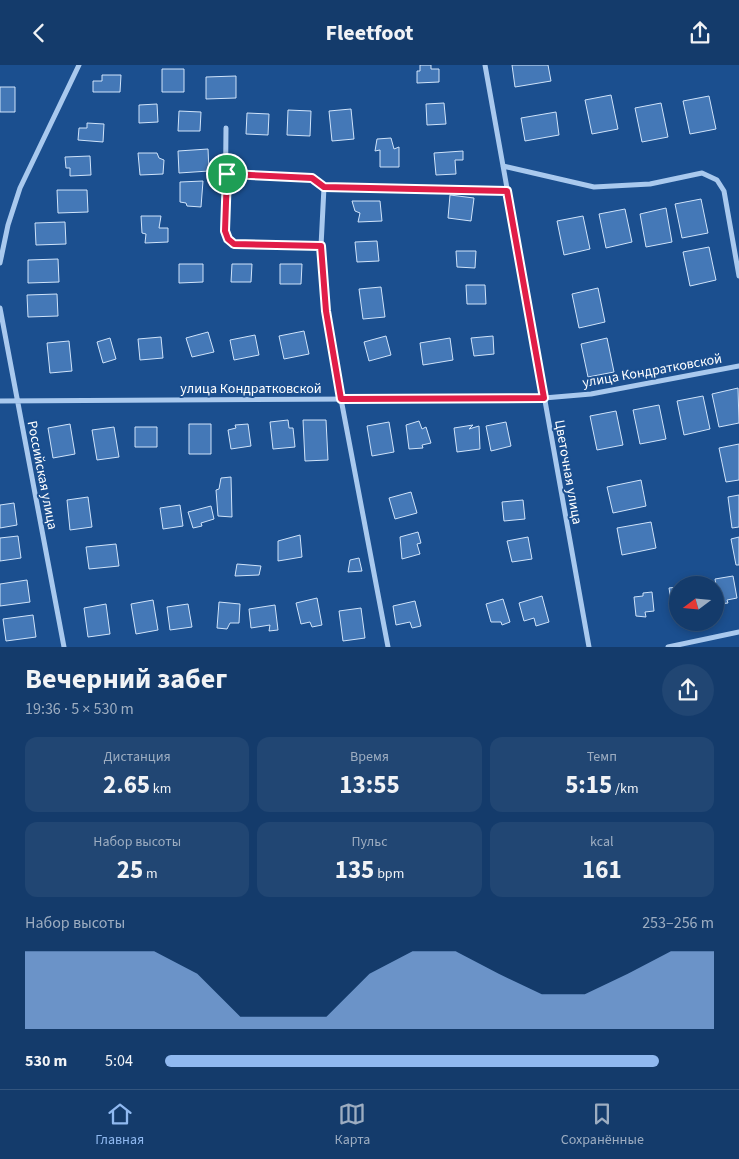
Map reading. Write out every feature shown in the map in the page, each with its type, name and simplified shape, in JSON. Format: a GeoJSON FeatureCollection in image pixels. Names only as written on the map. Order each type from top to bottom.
{"type":"FeatureCollection","features":[{"type":"Feature","properties":{"kind":"street"},"geometry":{"type":"LineString","coordinates":[[0,263],[8,225],[20,188],[79,65]]}},
{"type":"Feature","properties":{"kind":"street","name":"Цветочная улица"},"geometry":{"type":"LineString","coordinates":[[485,65],[589,647]]}},
{"type":"Feature","properties":{"kind":"street"},"geometry":{"type":"LineString","coordinates":[[226,128],[225,231],[228,239],[234,244],[321,246]]}},
{"type":"Feature","properties":{"kind":"street"},"geometry":{"type":"LineString","coordinates":[[502,166],[594,187],[650,184],[702,173],[716,180],[724,191],[739,276]]}},
{"type":"Feature","properties":{"kind":"street"},"geometry":{"type":"LineString","coordinates":[[227,174],[312,178],[324,187],[507,191]]}},
{"type":"Feature","properties":{"kind":"street"},"geometry":{"type":"LineString","coordinates":[[324,187],[321,246],[326,311],[388,647]]}},
{"type":"Feature","properties":{"kind":"street","name":"Российская улица"},"geometry":{"type":"LineString","coordinates":[[0,308],[64,647]]}},
{"type":"Feature","properties":{"kind":"street","name":"улица Кондратковской"},"geometry":{"type":"LineString","coordinates":[[0,401],[544,398],[591,394],[739,366]]}},
{"type":"Feature","properties":{"kind":"street"},"geometry":{"type":"LineString","coordinates":[[668,647],[739,632]]}},
{"type":"Feature","properties":{"kind":"building"},"geometry":{"type":"Polygon","coordinates":[[[420,65],[431,65],[431,69],[439,69],[439,82],[417,83],[417,71],[420,71],[420,65]]]}},
{"type":"Feature","properties":{"kind":"building"},"geometry":{"type":"Polygon","coordinates":[[[512,65],[548,65],[551,81],[515,87],[512,65]]]}},
{"type":"Feature","properties":{"kind":"building"},"geometry":{"type":"Polygon","coordinates":[[[162,69],[184,69],[184,92],[162,92],[162,69]]]}},
{"type":"Feature","properties":{"kind":"building"},"geometry":{"type":"Polygon","coordinates":[[[102,75],[121,75],[120,92],[93,92],[93,81],[102,81],[102,75]]]}},
{"type":"Feature","properties":{"kind":"building"},"geometry":{"type":"Polygon","coordinates":[[[236,76],[236,98],[206,99],[206,77],[236,76]]]}},
{"type":"Feature","properties":{"kind":"building"},"geometry":{"type":"Polygon","coordinates":[[[0,87],[15,87],[15,112],[0,112],[0,87]]]}},
{"type":"Feature","properties":{"kind":"building"},"geometry":{"type":"Polygon","coordinates":[[[611,95],[618,129],[592,134],[585,100],[611,95]]]}},
{"type":"Feature","properties":{"kind":"building"},"geometry":{"type":"Polygon","coordinates":[[[709,96],[716,129],[690,134],[683,101],[709,96]]]}},
{"type":"Feature","properties":{"kind":"building"},"geometry":{"type":"Polygon","coordinates":[[[444,103],[446,124],[427,125],[426,104],[444,103]]]}},
{"type":"Feature","properties":{"kind":"building"},"geometry":{"type":"Polygon","coordinates":[[[661,103],[668,137],[642,142],[635,108],[661,103]]]}},
{"type":"Feature","properties":{"kind":"building"},"geometry":{"type":"Polygon","coordinates":[[[157,104],[158,122],[139,123],[139,105],[157,104]]]}},
{"type":"Feature","properties":{"kind":"building"},"geometry":{"type":"Polygon","coordinates":[[[351,109],[354,139],[332,141],[329,111],[351,109]]]}},
{"type":"Feature","properties":{"kind":"building"},"geometry":{"type":"Polygon","coordinates":[[[288,110],[311,111],[310,136],[287,135],[288,110]]]}},
{"type":"Feature","properties":{"kind":"building"},"geometry":{"type":"Polygon","coordinates":[[[179,111],[201,112],[200,131],[178,131],[179,111]]]}},
{"type":"Feature","properties":{"kind":"building"},"geometry":{"type":"Polygon","coordinates":[[[556,112],[559,135],[525,141],[521,118],[556,112]]]}},
{"type":"Feature","properties":{"kind":"building"},"geometry":{"type":"Polygon","coordinates":[[[247,113],[269,114],[268,135],[246,134],[247,113]]]}},
{"type":"Feature","properties":{"kind":"building"},"geometry":{"type":"Polygon","coordinates":[[[87,123],[104,124],[103,142],[78,140],[79,128],[87,128],[87,123]]]}},
{"type":"Feature","properties":{"kind":"building"},"geometry":{"type":"Polygon","coordinates":[[[391,138],[394,149],[399,147],[399,167],[380,167],[380,150],[375,151],[377,139],[391,138]]]}},
{"type":"Feature","properties":{"kind":"building"},"geometry":{"type":"Polygon","coordinates":[[[208,149],[209,171],[179,173],[178,151],[208,149]]]}},
{"type":"Feature","properties":{"kind":"building"},"geometry":{"type":"Polygon","coordinates":[[[463,151],[463,160],[455,160],[456,174],[436,175],[434,153],[463,151]]]}},
{"type":"Feature","properties":{"kind":"building"},"geometry":{"type":"Polygon","coordinates":[[[138,153],[157,153],[159,158],[164,160],[163,174],[140,175],[138,153]]]}},
{"type":"Feature","properties":{"kind":"building"},"geometry":{"type":"Polygon","coordinates":[[[90,156],[91,175],[70,176],[70,168],[66,168],[65,157],[90,156]]]}},
{"type":"Feature","properties":{"kind":"building"},"geometry":{"type":"Polygon","coordinates":[[[203,181],[201,207],[187,206],[186,203],[180,202],[180,182],[203,181]]]}},
{"type":"Feature","properties":{"kind":"building"},"geometry":{"type":"Polygon","coordinates":[[[57,190],[87,190],[88,212],[58,213],[57,190]]]}},
{"type":"Feature","properties":{"kind":"building"},"geometry":{"type":"Polygon","coordinates":[[[450,195],[474,198],[471,221],[448,218],[450,195]]]}},
{"type":"Feature","properties":{"kind":"building"},"geometry":{"type":"Polygon","coordinates":[[[701,199],[708,233],[682,238],[675,204],[701,199]]]}},
{"type":"Feature","properties":{"kind":"building"},"geometry":{"type":"Polygon","coordinates":[[[352,201],[380,201],[382,221],[358,222],[360,213],[355,211],[352,201]]]}},
{"type":"Feature","properties":{"kind":"building"},"geometry":{"type":"Polygon","coordinates":[[[666,208],[672,242],[646,247],[640,214],[666,208]]]}},
{"type":"Feature","properties":{"kind":"building"},"geometry":{"type":"Polygon","coordinates":[[[625,209],[632,242],[606,248],[599,214],[625,209]]]}},
{"type":"Feature","properties":{"kind":"building"},"geometry":{"type":"Polygon","coordinates":[[[141,216],[161,216],[159,228],[168,228],[168,242],[145,243],[146,234],[142,233],[141,216]]]}},
{"type":"Feature","properties":{"kind":"building"},"geometry":{"type":"Polygon","coordinates":[[[583,216],[590,249],[564,255],[557,221],[583,216]]]}},
{"type":"Feature","properties":{"kind":"building"},"geometry":{"type":"Polygon","coordinates":[[[65,222],[66,244],[36,245],[35,223],[65,222]]]}},
{"type":"Feature","properties":{"kind":"building"},"geometry":{"type":"Polygon","coordinates":[[[377,241],[379,261],[357,262],[355,242],[377,241]]]}},
{"type":"Feature","properties":{"kind":"building"},"geometry":{"type":"Polygon","coordinates":[[[709,247],[716,280],[690,286],[683,252],[709,247]]]}},
{"type":"Feature","properties":{"kind":"building"},"geometry":{"type":"Polygon","coordinates":[[[456,251],[476,251],[475,268],[457,267],[456,251]]]}},
{"type":"Feature","properties":{"kind":"building"},"geometry":{"type":"Polygon","coordinates":[[[58,259],[59,282],[28,283],[28,260],[58,259]]]}},
{"type":"Feature","properties":{"kind":"building"},"geometry":{"type":"Polygon","coordinates":[[[179,264],[203,264],[203,282],[179,283],[179,264]]]}},
{"type":"Feature","properties":{"kind":"building"},"geometry":{"type":"Polygon","coordinates":[[[232,264],[252,264],[251,282],[231,282],[232,264]]]}},
{"type":"Feature","properties":{"kind":"building"},"geometry":{"type":"Polygon","coordinates":[[[280,264],[302,264],[301,284],[280,284],[280,264]]]}},
{"type":"Feature","properties":{"kind":"building"},"geometry":{"type":"Polygon","coordinates":[[[466,285],[485,285],[486,304],[467,304],[466,285]]]}},
{"type":"Feature","properties":{"kind":"building"},"geometry":{"type":"Polygon","coordinates":[[[381,287],[385,317],[363,319],[359,289],[381,287]]]}},
{"type":"Feature","properties":{"kind":"building"},"geometry":{"type":"Polygon","coordinates":[[[598,288],[605,322],[579,328],[572,294],[598,288]]]}},
{"type":"Feature","properties":{"kind":"building"},"geometry":{"type":"Polygon","coordinates":[[[57,294],[58,316],[28,317],[27,295],[57,294]]]}},
{"type":"Feature","properties":{"kind":"building"},"geometry":{"type":"Polygon","coordinates":[[[304,331],[309,354],[284,359],[279,336],[304,331]]]}},
{"type":"Feature","properties":{"kind":"building"},"geometry":{"type":"Polygon","coordinates":[[[208,332],[214,352],[192,357],[186,338],[208,332]]]}},
{"type":"Feature","properties":{"kind":"building"},"geometry":{"type":"Polygon","coordinates":[[[255,335],[259,355],[234,360],[230,340],[255,335]]]}},
{"type":"Feature","properties":{"kind":"building"},"geometry":{"type":"Polygon","coordinates":[[[386,336],[391,355],[369,361],[364,342],[386,336]]]}},
{"type":"Feature","properties":{"kind":"building"},"geometry":{"type":"Polygon","coordinates":[[[493,336],[494,354],[474,356],[471,338],[493,336]]]}},
{"type":"Feature","properties":{"kind":"building"},"geometry":{"type":"Polygon","coordinates":[[[161,337],[163,358],[140,360],[138,339],[161,337]]]}},
{"type":"Feature","properties":{"kind":"building"},"geometry":{"type":"Polygon","coordinates":[[[110,338],[116,359],[103,363],[97,342],[110,338]]]}},
{"type":"Feature","properties":{"kind":"building"},"geometry":{"type":"Polygon","coordinates":[[[450,338],[453,360],[423,365],[420,343],[450,338]]]}},
{"type":"Feature","properties":{"kind":"building"},"geometry":{"type":"Polygon","coordinates":[[[607,338],[614,372],[588,377],[581,344],[607,338]]]}},
{"type":"Feature","properties":{"kind":"building"},"geometry":{"type":"Polygon","coordinates":[[[69,341],[72,371],[50,373],[47,343],[69,341]]]}},
{"type":"Feature","properties":{"kind":"building"},"geometry":{"type":"Polygon","coordinates":[[[738,388],[739,423],[719,427],[712,394],[738,388]]]}},
{"type":"Feature","properties":{"kind":"building"},"geometry":{"type":"Polygon","coordinates":[[[703,396],[710,429],[684,435],[677,401],[703,396]]]}},
{"type":"Feature","properties":{"kind":"building"},"geometry":{"type":"Polygon","coordinates":[[[659,405],[666,439],[640,444],[633,410],[659,405]]]}},
{"type":"Feature","properties":{"kind":"building"},"geometry":{"type":"Polygon","coordinates":[[[616,411],[623,445],[597,450],[590,416],[616,411]]]}},
{"type":"Feature","properties":{"kind":"building"},"geometry":{"type":"Polygon","coordinates":[[[288,420],[289,428],[293,428],[295,447],[273,449],[270,422],[288,420]]]}},
{"type":"Feature","properties":{"kind":"building"},"geometry":{"type":"Polygon","coordinates":[[[303,420],[326,420],[328,460],[305,461],[303,420]]]}},
{"type":"Feature","properties":{"kind":"building"},"geometry":{"type":"Polygon","coordinates":[[[419,421],[422,429],[426,427],[431,443],[422,445],[423,448],[409,449],[406,425],[419,421]]]}},
{"type":"Feature","properties":{"kind":"building"},"geometry":{"type":"Polygon","coordinates":[[[389,422],[394,452],[372,456],[367,426],[389,422]]]}},
{"type":"Feature","properties":{"kind":"building"},"geometry":{"type":"Polygon","coordinates":[[[506,422],[511,446],[491,451],[486,426],[506,422]]]}},
{"type":"Feature","properties":{"kind":"building"},"geometry":{"type":"Polygon","coordinates":[[[70,424],[75,454],[53,458],[48,428],[70,424]]]}},
{"type":"Feature","properties":{"kind":"building"},"geometry":{"type":"Polygon","coordinates":[[[189,424],[211,424],[211,454],[189,454],[189,424]]]}},
{"type":"Feature","properties":{"kind":"building"},"geometry":{"type":"Polygon","coordinates":[[[248,424],[251,446],[231,449],[228,430],[236,428],[235,425],[248,424]]]}},
{"type":"Feature","properties":{"kind":"building"},"geometry":{"type":"Polygon","coordinates":[[[473,425],[469,429],[479,426],[480,449],[457,452],[454,428],[473,425]]]}},
{"type":"Feature","properties":{"kind":"building"},"geometry":{"type":"Polygon","coordinates":[[[114,427],[119,457],[97,460],[92,430],[114,427]]]}},
{"type":"Feature","properties":{"kind":"building"},"geometry":{"type":"Polygon","coordinates":[[[135,427],[157,427],[157,447],[135,447],[135,427]]]}},
{"type":"Feature","properties":{"kind":"building"},"geometry":{"type":"Polygon","coordinates":[[[739,444],[739,480],[726,482],[719,448],[739,444]]]}},
{"type":"Feature","properties":{"kind":"building"},"geometry":{"type":"Polygon","coordinates":[[[231,477],[232,517],[218,516],[216,490],[219,489],[221,478],[231,477]]]}},
{"type":"Feature","properties":{"kind":"building"},"geometry":{"type":"Polygon","coordinates":[[[641,480],[646,506],[613,513],[607,487],[641,480]]]}},
{"type":"Feature","properties":{"kind":"building"},"geometry":{"type":"Polygon","coordinates":[[[411,492],[417,513],[395,519],[389,498],[411,492]]]}},
{"type":"Feature","properties":{"kind":"building"},"geometry":{"type":"Polygon","coordinates":[[[739,495],[739,527],[732,528],[728,497],[739,495]]]}},
{"type":"Feature","properties":{"kind":"building"},"geometry":{"type":"Polygon","coordinates":[[[88,497],[92,527],[70,530],[67,500],[88,497]]]}},
{"type":"Feature","properties":{"kind":"building"},"geometry":{"type":"Polygon","coordinates":[[[523,500],[525,519],[504,521],[502,502],[523,500]]]}},
{"type":"Feature","properties":{"kind":"building"},"geometry":{"type":"Polygon","coordinates":[[[14,503],[17,525],[0,528],[0,505],[14,503]]]}},
{"type":"Feature","properties":{"kind":"building"},"geometry":{"type":"Polygon","coordinates":[[[180,505],[183,526],[163,529],[160,508],[180,505]]]}},
{"type":"Feature","properties":{"kind":"building"},"geometry":{"type":"Polygon","coordinates":[[[211,506],[214,519],[201,523],[202,526],[193,528],[188,512],[211,506]]]}},
{"type":"Feature","properties":{"kind":"building"},"geometry":{"type":"Polygon","coordinates":[[[651,522],[656,548],[622,555],[617,528],[651,522]]]}},
{"type":"Feature","properties":{"kind":"building"},"geometry":{"type":"Polygon","coordinates":[[[418,532],[421,543],[417,544],[420,554],[402,559],[400,537],[418,532]]]}},
{"type":"Feature","properties":{"kind":"building"},"geometry":{"type":"Polygon","coordinates":[[[300,535],[302,557],[278,561],[278,541],[300,535]]]}},
{"type":"Feature","properties":{"kind":"building"},"geometry":{"type":"Polygon","coordinates":[[[18,536],[21,558],[0,561],[0,538],[18,536]]]}},
{"type":"Feature","properties":{"kind":"building"},"geometry":{"type":"Polygon","coordinates":[[[528,537],[532,559],[512,562],[507,541],[528,537]]]}},
{"type":"Feature","properties":{"kind":"building"},"geometry":{"type":"Polygon","coordinates":[[[739,537],[739,565],[736,565],[731,539],[739,537]]]}},
{"type":"Feature","properties":{"kind":"building"},"geometry":{"type":"Polygon","coordinates":[[[116,544],[119,566],[89,569],[86,547],[116,544]]]}},
{"type":"Feature","properties":{"kind":"building"},"geometry":{"type":"Polygon","coordinates":[[[359,558],[362,571],[348,572],[350,560],[359,558]]]}},
{"type":"Feature","properties":{"kind":"building"},"geometry":{"type":"Polygon","coordinates":[[[237,564],[261,566],[259,575],[235,576],[237,564]]]}},
{"type":"Feature","properties":{"kind":"building"},"geometry":{"type":"Polygon","coordinates":[[[733,576],[737,598],[727,600],[728,603],[724,603],[724,578],[733,576]]]}},
{"type":"Feature","properties":{"kind":"building"},"geometry":{"type":"Polygon","coordinates":[[[27,580],[30,602],[0,606],[0,584],[27,580]]]}},
{"type":"Feature","properties":{"kind":"building"},"geometry":{"type":"Polygon","coordinates":[[[652,592],[654,611],[645,612],[646,617],[636,616],[634,597],[652,592]]]}},
{"type":"Feature","properties":{"kind":"building"},"geometry":{"type":"Polygon","coordinates":[[[542,596],[549,622],[536,626],[534,618],[524,621],[519,603],[542,596]]]}},
{"type":"Feature","properties":{"kind":"building"},"geometry":{"type":"Polygon","coordinates":[[[317,598],[322,625],[312,627],[310,622],[301,624],[296,603],[317,598]]]}},
{"type":"Feature","properties":{"kind":"building"},"geometry":{"type":"Polygon","coordinates":[[[503,599],[510,622],[502,625],[501,622],[491,622],[486,604],[503,599]]]}},
{"type":"Feature","properties":{"kind":"building"},"geometry":{"type":"Polygon","coordinates":[[[153,600],[158,630],[136,634],[131,604],[153,600]]]}},
{"type":"Feature","properties":{"kind":"building"},"geometry":{"type":"Polygon","coordinates":[[[415,601],[421,626],[412,628],[410,622],[396,625],[393,606],[415,601]]]}},
{"type":"Feature","properties":{"kind":"building"},"geometry":{"type":"Polygon","coordinates":[[[219,602],[240,604],[239,623],[230,623],[227,629],[217,628],[219,602]]]}},
{"type":"Feature","properties":{"kind":"building"},"geometry":{"type":"Polygon","coordinates":[[[106,604],[110,634],[88,637],[84,608],[106,604]]]}},
{"type":"Feature","properties":{"kind":"building"},"geometry":{"type":"Polygon","coordinates":[[[188,604],[192,627],[170,630],[167,607],[188,604]]]}},
{"type":"Feature","properties":{"kind":"building"},"geometry":{"type":"Polygon","coordinates":[[[275,605],[278,630],[269,631],[270,625],[251,628],[249,609],[275,605]]]}},
{"type":"Feature","properties":{"kind":"building"},"geometry":{"type":"Polygon","coordinates":[[[361,608],[365,638],[343,641],[339,611],[361,608]]]}},
{"type":"Feature","properties":{"kind":"building"},"geometry":{"type":"Polygon","coordinates":[[[33,615],[36,637],[6,641],[3,619],[33,615]]]}},
{"type":"Feature","properties":{"kind":"route"},"geometry":{"type":"LineString","coordinates":[[227,174],[312,178],[324,187],[507,191],[544,398],[341,399],[326,311],[321,246],[234,244],[228,239],[225,231],[227,174]]}}]}
